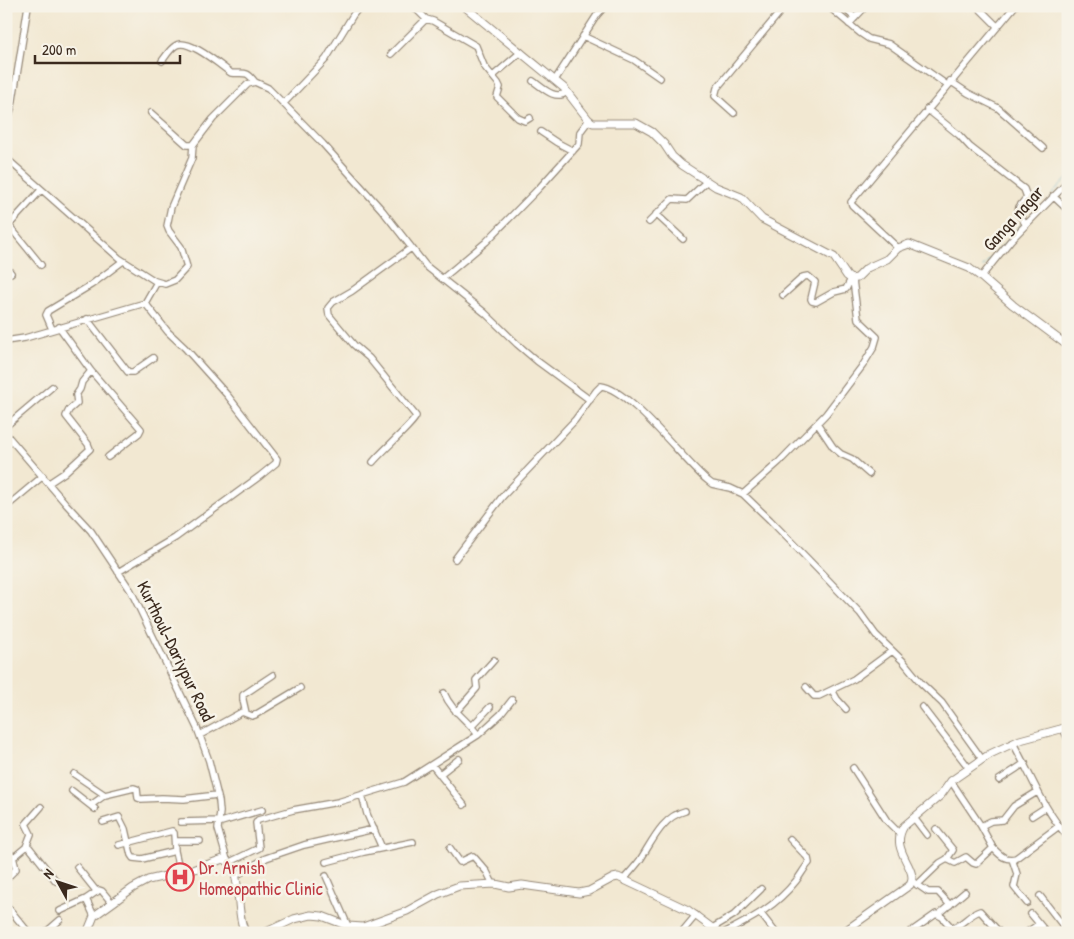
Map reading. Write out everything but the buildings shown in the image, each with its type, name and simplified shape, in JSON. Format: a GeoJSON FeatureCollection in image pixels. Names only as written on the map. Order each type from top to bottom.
{"type":"FeatureCollection","features":[{"type":"Feature","properties":{"kind":"street"},"geometry":{"type":"LineString","coordinates":[[6,125],[28,6]]}},
{"type":"Feature","properties":{"kind":"street"},"geometry":{"type":"LineString","coordinates":[[284,103],[326,59],[360,6]]}},
{"type":"Feature","properties":{"kind":"street"},"geometry":{"type":"LineString","coordinates":[[413,6],[426,19],[433,21],[476,46],[484,66],[500,87],[497,97],[518,118],[525,121],[530,118]]}},
{"type":"Feature","properties":{"kind":"street"},"geometry":{"type":"LineString","coordinates":[[464,6],[554,80],[567,92],[593,123],[636,123],[641,125],[652,132],[682,165],[716,187],[741,197],[762,219],[834,257],[852,280],[858,319],[875,335],[876,341],[859,371],[840,398],[779,462],[743,494]]}},
{"type":"Feature","properties":{"kind":"street"},"geometry":{"type":"LineString","coordinates":[[554,80],[605,6]]}},
{"type":"Feature","properties":{"kind":"street"},"geometry":{"type":"LineString","coordinates":[[734,113],[715,96],[716,88],[785,6]]}},
{"type":"Feature","properties":{"kind":"street"},"geometry":{"type":"LineString","coordinates":[[842,6],[855,18]]}},
{"type":"Feature","properties":{"kind":"street"},"geometry":{"type":"LineString","coordinates":[[849,24],[866,6]]}},
{"type":"Feature","properties":{"kind":"street"},"geometry":{"type":"LineString","coordinates":[[977,6],[997,26]]}},
{"type":"Feature","properties":{"kind":"street"},"geometry":{"type":"LineString","coordinates":[[898,248],[851,202],[1015,6]]}},
{"type":"Feature","properties":{"kind":"street"},"geometry":{"type":"LineString","coordinates":[[832,8],[869,39],[889,44],[949,83],[998,108],[1043,148]]}},
{"type":"Feature","properties":{"kind":"street"},"geometry":{"type":"LineString","coordinates":[[391,54],[426,19]]}},
{"type":"Feature","properties":{"kind":"street"},"geometry":{"type":"LineString","coordinates":[[583,36],[634,60],[660,78]]}},
{"type":"Feature","properties":{"kind":"street"},"geometry":{"type":"LineString","coordinates":[[162,61],[174,46],[180,44],[203,52],[232,73],[247,73],[255,82],[268,88],[382,210],[426,266],[485,313],[517,344],[590,400]]}},
{"type":"Feature","properties":{"kind":"street"},"geometry":{"type":"LineString","coordinates":[[493,76],[521,52]]}},
{"type":"Feature","properties":{"kind":"street"},"geometry":{"type":"LineString","coordinates":[[533,81],[548,92],[556,95],[561,96],[567,92]]}},
{"type":"Feature","properties":{"kind":"street"},"geometry":{"type":"LineString","coordinates":[[6,158],[123,261],[157,282],[165,284],[171,282],[187,267],[181,247],[167,226],[171,207],[192,158],[192,145],[221,110],[248,84],[255,82]]}},
{"type":"Feature","properties":{"kind":"street"},"geometry":{"type":"LineString","coordinates":[[927,109],[960,135],[967,145],[1024,189],[1028,197],[1018,212],[1025,223]]}},
{"type":"Feature","properties":{"kind":"street"},"geometry":{"type":"LineString","coordinates":[[151,113],[187,144],[192,145]]}},
{"type":"Feature","properties":{"kind":"street"},"geometry":{"type":"LineString","coordinates":[[443,278],[511,218],[579,144],[580,132],[589,120]]}},
{"type":"Feature","properties":{"kind":"street"},"geometry":{"type":"LineString","coordinates":[[541,132],[572,151]]}},
{"type":"Feature","properties":{"kind":"street"},"geometry":{"type":"LineString","coordinates":[[649,222],[672,199],[685,200],[690,198],[707,181]]}},
{"type":"Feature","properties":{"kind":"street","name":"Ganga nagar"},"geometry":{"type":"LineString","coordinates":[[981,277],[1025,223],[1068,182]]}},
{"type":"Feature","properties":{"kind":"street"},"geometry":{"type":"LineString","coordinates":[[41,190],[8,224],[41,265]]}},
{"type":"Feature","properties":{"kind":"street"},"geometry":{"type":"LineString","coordinates":[[1053,196],[1068,210]]}},
{"type":"Feature","properties":{"kind":"street"},"geometry":{"type":"LineString","coordinates":[[656,214],[683,239]]}},
{"type":"Feature","properties":{"kind":"street"},"geometry":{"type":"LineString","coordinates":[[783,295],[803,277],[808,276],[815,282],[811,299],[816,302],[834,292],[846,289],[852,280],[857,278],[867,268],[887,259],[898,248],[909,244],[969,268],[1013,306],[1068,346]]}},
{"type":"Feature","properties":{"kind":"street"},"geometry":{"type":"LineString","coordinates":[[373,462],[415,420],[416,416],[369,358],[352,343],[330,315],[328,308],[332,302],[411,248]]}},
{"type":"Feature","properties":{"kind":"street"},"geometry":{"type":"LineString","coordinates":[[108,456],[141,430],[46,317],[47,312],[91,285],[123,261]]}},
{"type":"Feature","properties":{"kind":"street"},"geometry":{"type":"LineString","coordinates":[[6,267],[11,273]]}},
{"type":"Feature","properties":{"kind":"street"},"geometry":{"type":"LineString","coordinates":[[6,341],[145,303],[157,282]]}},
{"type":"Feature","properties":{"kind":"street"},"geometry":{"type":"LineString","coordinates":[[118,572],[175,538],[260,476],[277,461],[228,396],[186,348],[168,332],[145,303]]}},
{"type":"Feature","properties":{"kind":"street"},"geometry":{"type":"LineString","coordinates":[[87,319],[128,372],[133,372],[153,358]]}},
{"type":"Feature","properties":{"kind":"street"},"geometry":{"type":"LineString","coordinates":[[49,483],[64,473],[90,449],[89,445],[66,416],[76,403],[76,395],[82,382],[91,371]]}},
{"type":"Feature","properties":{"kind":"street"},"geometry":{"type":"LineString","coordinates":[[456,559],[502,497],[560,436],[600,386],[610,389],[640,410],[707,480],[712,484],[734,489],[743,494],[770,520],[849,602],[921,683],[942,703],[982,759]]}},
{"type":"Feature","properties":{"kind":"street"},"geometry":{"type":"LineString","coordinates":[[6,426],[52,387]]}},
{"type":"Feature","properties":{"kind":"street"},"geometry":{"type":"LineString","coordinates":[[817,423],[833,447],[869,474]]}},
{"type":"Feature","properties":{"kind":"street","name":"Kurthoul-Dariypur Road"},"geometry":{"type":"LineString","coordinates":[[6,434],[96,537],[137,600],[200,735],[220,808],[219,834],[235,876],[239,912],[245,932]]}},
{"type":"Feature","properties":{"kind":"street"},"geometry":{"type":"LineString","coordinates":[[6,507],[42,476]]}},
{"type":"Feature","properties":{"kind":"street"},"geometry":{"type":"LineString","coordinates":[[806,686],[812,695],[816,697],[854,679],[892,651]]}},
{"type":"Feature","properties":{"kind":"street"},"geometry":{"type":"LineString","coordinates":[[456,712],[477,688],[476,680],[494,660]]}},
{"type":"Feature","properties":{"kind":"street"},"geometry":{"type":"LineString","coordinates":[[246,713],[243,696],[273,675]]}},
{"type":"Feature","properties":{"kind":"street"},"geometry":{"type":"LineString","coordinates":[[200,735],[240,713],[255,715],[300,688]]}},
{"type":"Feature","properties":{"kind":"street"},"geometry":{"type":"LineString","coordinates":[[832,690],[846,709]]}},
{"type":"Feature","properties":{"kind":"street"},"geometry":{"type":"LineString","coordinates":[[444,693],[449,705],[472,726],[478,735]]}},
{"type":"Feature","properties":{"kind":"street"},"geometry":{"type":"LineString","coordinates":[[257,821],[287,812],[338,802],[404,782],[478,735],[501,714],[512,700]]}},
{"type":"Feature","properties":{"kind":"street"},"geometry":{"type":"LineString","coordinates":[[472,726],[490,707]]}},
{"type":"Feature","properties":{"kind":"street"},"geometry":{"type":"LineString","coordinates":[[922,707],[969,768]]}},
{"type":"Feature","properties":{"kind":"street"},"geometry":{"type":"LineString","coordinates":[[950,905],[938,892],[928,892],[915,883],[898,845],[899,833],[904,826],[941,795],[952,781],[982,759],[1013,742],[1065,728],[1068,739]]}},
{"type":"Feature","properties":{"kind":"street"},"geometry":{"type":"LineString","coordinates":[[1013,742],[1025,763],[1037,792],[1068,837]]}},
{"type":"Feature","properties":{"kind":"street"},"geometry":{"type":"LineString","coordinates":[[440,774],[459,759]]}},
{"type":"Feature","properties":{"kind":"street"},"geometry":{"type":"LineString","coordinates":[[999,780],[1025,763]]}},
{"type":"Feature","properties":{"kind":"street"},"geometry":{"type":"LineString","coordinates":[[432,765],[464,805]]}},
{"type":"Feature","properties":{"kind":"street"},"geometry":{"type":"LineString","coordinates":[[853,768],[883,816],[899,833]]}},
{"type":"Feature","properties":{"kind":"street"},"geometry":{"type":"LineString","coordinates":[[74,774],[105,795]]}},
{"type":"Feature","properties":{"kind":"street"},"geometry":{"type":"LineString","coordinates":[[952,781],[993,848],[1004,858],[1016,858],[1059,826]]}},
{"type":"Feature","properties":{"kind":"street"},"geometry":{"type":"LineString","coordinates":[[72,791],[93,807],[105,795],[135,788],[140,799],[184,799],[217,795]]}},
{"type":"Feature","properties":{"kind":"street"},"geometry":{"type":"LineString","coordinates":[[981,826],[991,821],[1003,820],[1014,806],[1037,792]]}},
{"type":"Feature","properties":{"kind":"street"},"geometry":{"type":"LineString","coordinates":[[362,795],[367,814],[382,848]]}},
{"type":"Feature","properties":{"kind":"street"},"geometry":{"type":"LineString","coordinates":[[13,858],[26,846],[31,834],[26,824],[42,807]]}},
{"type":"Feature","properties":{"kind":"street"},"geometry":{"type":"LineString","coordinates":[[1032,816],[1046,807]]}},
{"type":"Feature","properties":{"kind":"street"},"geometry":{"type":"LineString","coordinates":[[181,822],[219,822],[262,810]]}},
{"type":"Feature","properties":{"kind":"street"},"geometry":{"type":"LineString","coordinates":[[624,878],[664,825],[674,815],[685,811]]}},
{"type":"Feature","properties":{"kind":"street"},"geometry":{"type":"LineString","coordinates":[[87,933],[94,916],[128,891],[148,880],[192,870],[220,859],[228,861],[259,848],[257,821],[253,812]]}},
{"type":"Feature","properties":{"kind":"street"},"geometry":{"type":"LineString","coordinates":[[102,822],[118,817],[125,829],[131,856],[134,858],[175,851]]}},
{"type":"Feature","properties":{"kind":"street"},"geometry":{"type":"LineString","coordinates":[[914,818],[927,835]]}},
{"type":"Feature","properties":{"kind":"street"},"geometry":{"type":"LineString","coordinates":[[235,876],[266,858],[304,845],[374,829]]}},
{"type":"Feature","properties":{"kind":"street"},"geometry":{"type":"LineString","coordinates":[[842,933],[947,859],[953,850],[936,829]]}},
{"type":"Feature","properties":{"kind":"street"},"geometry":{"type":"LineString","coordinates":[[119,845],[171,832],[174,833],[175,851],[180,873]]}},
{"type":"Feature","properties":{"kind":"street"},"geometry":{"type":"LineString","coordinates":[[724,933],[761,914],[793,884],[809,863],[808,858],[790,839]]}},
{"type":"Feature","properties":{"kind":"street"},"geometry":{"type":"LineString","coordinates":[[175,841],[200,841]]}},
{"type":"Feature","properties":{"kind":"street"},"geometry":{"type":"LineString","coordinates":[[326,862],[413,842]]}},
{"type":"Feature","properties":{"kind":"street"},"geometry":{"type":"LineString","coordinates":[[26,846],[31,848],[56,881]]}},
{"type":"Feature","properties":{"kind":"street"},"geometry":{"type":"LineString","coordinates":[[450,848],[460,862],[473,856],[487,872],[493,884]]}},
{"type":"Feature","properties":{"kind":"street"},"geometry":{"type":"LineString","coordinates":[[947,859],[955,863],[966,856],[976,864],[993,848]]}},
{"type":"Feature","properties":{"kind":"street"},"geometry":{"type":"LineString","coordinates":[[6,851],[13,858],[16,869],[6,879]]}},
{"type":"Feature","properties":{"kind":"street"},"geometry":{"type":"LineString","coordinates":[[1012,859],[1017,874],[1014,887],[1027,903]]}},
{"type":"Feature","properties":{"kind":"street"},"geometry":{"type":"LineString","coordinates":[[77,867],[97,892]]}},
{"type":"Feature","properties":{"kind":"street"},"geometry":{"type":"LineString","coordinates":[[326,876],[348,926]]}},
{"type":"Feature","properties":{"kind":"street"},"geometry":{"type":"LineString","coordinates":[[264,933],[294,919],[311,915],[322,916],[348,926],[363,926],[398,914],[452,888],[493,884],[509,887],[522,885],[579,892],[589,891],[618,877],[624,878],[696,915],[717,930],[761,889]]}},
{"type":"Feature","properties":{"kind":"street"},"geometry":{"type":"LineString","coordinates":[[60,911],[100,890],[112,904]]}},
{"type":"Feature","properties":{"kind":"street"},"geometry":{"type":"LineString","coordinates":[[909,933],[933,916],[939,914],[965,892]]}},
{"type":"Feature","properties":{"kind":"street"},"geometry":{"type":"LineString","coordinates":[[1040,896],[1068,932]]}},
{"type":"Feature","properties":{"kind":"street"},"geometry":{"type":"LineString","coordinates":[[86,899],[94,916]]}},
{"type":"Feature","properties":{"kind":"street"},"geometry":{"type":"LineString","coordinates":[[6,905],[29,933]]}},
{"type":"Feature","properties":{"kind":"street"},"geometry":{"type":"LineString","coordinates":[[939,914],[952,928],[958,926],[975,912],[980,911],[1000,933]]}},
{"type":"Feature","properties":{"kind":"street"},"geometry":{"type":"LineString","coordinates":[[761,914],[776,933]]}},
{"type":"Feature","properties":{"kind":"street"},"geometry":{"type":"LineString","coordinates":[[1031,914],[1047,933]]}},
{"type":"Feature","properties":{"kind":"street"},"geometry":{"type":"LineString","coordinates":[[681,933],[696,915]]}},
{"type":"Feature","properties":{"kind":"street"},"geometry":{"type":"LineString","coordinates":[[45,933],[60,920]]}},
{"type":"Feature","properties":{"kind":"street"},"geometry":{"type":"LineString","coordinates":[[1026,933],[1040,924]]}},
{"type":"Feature","properties":{"kind":"waterway"},"geometry":{"type":"LineString","coordinates":[[1052,194],[1068,178]]}},
{"type":"Feature","properties":{"kind":"waterway"},"geometry":{"type":"LineString","coordinates":[[1010,237],[1023,223]]}},
{"type":"Feature","properties":{"kind":"waterway"},"geometry":{"type":"LineString","coordinates":[[983,267],[1008,240]]}},
{"type":"Feature","properties":{"kind":"place","name":"Dr. Arnish Homeopathic Clinic"},"geometry":{"type":"Point","coordinates":[180,877]}}]}
